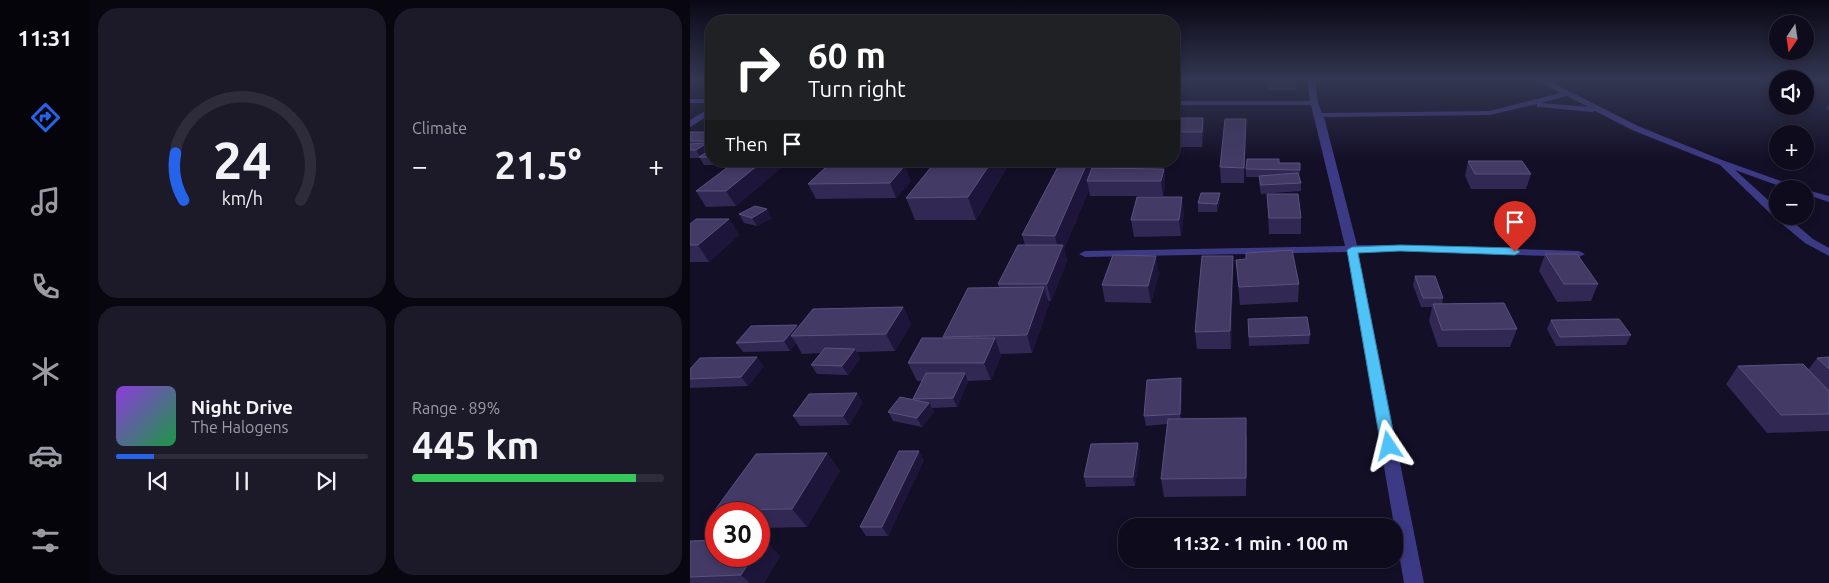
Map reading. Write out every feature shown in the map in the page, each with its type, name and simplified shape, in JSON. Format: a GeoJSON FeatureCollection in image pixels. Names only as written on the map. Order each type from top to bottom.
{"type":"FeatureCollection","features":[{"type":"Feature","properties":{"kind":"street"},"geometry":{"type":"LineString","coordinates":[[1274,107],[1468,114],[1490,113],[1515,107]]}},
{"type":"Feature","properties":{"kind":"street"},"geometry":{"type":"LineString","coordinates":[[1570,107],[1604,112]]}},
{"type":"Feature","properties":{"kind":"street"},"geometry":{"type":"LineString","coordinates":[[1594,107],[1635,128],[1720,162],[1772,180]]}},
{"type":"Feature","properties":{"kind":"street"},"geometry":{"type":"LineString","coordinates":[[1316,109],[1352,250],[1414,583]]}},
{"type":"Feature","properties":{"kind":"street"},"geometry":{"type":"LineString","coordinates":[[690,124],[705,115]]}},
{"type":"Feature","properties":{"kind":"street"},"geometry":{"type":"LineString","coordinates":[[1720,162],[1769,208]]}},
{"type":"Feature","properties":{"kind":"street"},"geometry":{"type":"LineString","coordinates":[[1814,194],[1829,199]]}},
{"type":"Feature","properties":{"kind":"street"},"geometry":{"type":"LineString","coordinates":[[1789,225],[1809,241],[1829,253]]}},
{"type":"Feature","properties":{"kind":"street"},"geometry":{"type":"LineString","coordinates":[[1085,254],[1409,248],[1579,254]]}},
{"type":"Feature","properties":{"kind":"building"},"geometry":{"type":"Polygon","coordinates":[[[1180,118],[1203,118],[1202,132],[1180,132],[1180,118]]]}},
{"type":"Feature","properties":{"kind":"building"},"geometry":{"type":"Polygon","coordinates":[[[1225,119],[1246,119],[1244,168],[1220,167],[1225,119]]]}},
{"type":"Feature","properties":{"kind":"building"},"geometry":{"type":"Polygon","coordinates":[[[690,132],[705,132],[705,141],[690,141],[690,132]]]}},
{"type":"Feature","properties":{"kind":"building"},"geometry":{"type":"Polygon","coordinates":[[[705,143],[696,150],[690,150],[690,144],[705,143]]]}},
{"type":"Feature","properties":{"kind":"building"},"geometry":{"type":"Polygon","coordinates":[[[1247,159],[1279,159],[1279,163],[1300,163],[1300,170],[1246,169],[1247,159]]]}},
{"type":"Feature","properties":{"kind":"building"},"geometry":{"type":"Polygon","coordinates":[[[1468,161],[1522,161],[1531,174],[1475,174],[1468,161]]]}},
{"type":"Feature","properties":{"kind":"building"},"geometry":{"type":"Polygon","coordinates":[[[728,167],[756,167],[726,191],[696,191],[728,167]]]}},
{"type":"Feature","properties":{"kind":"building"},"geometry":{"type":"Polygon","coordinates":[[[826,167],[903,167],[890,183],[808,184],[826,167]]]}},
{"type":"Feature","properties":{"kind":"building"},"geometry":{"type":"Polygon","coordinates":[[[931,167],[988,167],[968,197],[906,198],[931,167]]]}},
{"type":"Feature","properties":{"kind":"building"},"geometry":{"type":"Polygon","coordinates":[[[1058,167],[1085,167],[1055,236],[1022,235],[1058,167]]]}},
{"type":"Feature","properties":{"kind":"building"},"geometry":{"type":"Polygon","coordinates":[[[1092,168],[1164,169],[1161,181],[1087,181],[1092,168]]]}},
{"type":"Feature","properties":{"kind":"building"},"geometry":{"type":"Polygon","coordinates":[[[1298,173],[1301,183],[1261,185],[1259,176],[1298,173]]]}},
{"type":"Feature","properties":{"kind":"building"},"geometry":{"type":"Polygon","coordinates":[[[1201,193],[1220,193],[1217,204],[1198,203],[1201,193]]]}},
{"type":"Feature","properties":{"kind":"building"},"geometry":{"type":"Polygon","coordinates":[[[1267,194],[1298,194],[1301,218],[1269,218],[1267,194]]]}},
{"type":"Feature","properties":{"kind":"building"},"geometry":{"type":"Polygon","coordinates":[[[1137,197],[1182,197],[1179,220],[1131,220],[1137,197]]]}},
{"type":"Feature","properties":{"kind":"building"},"geometry":{"type":"Polygon","coordinates":[[[755,206],[767,209],[752,218],[739,214],[755,206]]]}},
{"type":"Feature","properties":{"kind":"building"},"geometry":{"type":"Polygon","coordinates":[[[696,219],[729,219],[698,245],[690,245],[690,224],[696,219]]]}},
{"type":"Feature","properties":{"kind":"building"},"geometry":{"type":"Polygon","coordinates":[[[1018,245],[1063,245],[1047,284],[998,284],[1018,245]]]}},
{"type":"Feature","properties":{"kind":"building"},"geometry":{"type":"Polygon","coordinates":[[[1292,250],[1299,284],[1239,287],[1236,260],[1246,259],[1246,253],[1292,250]]]}},
{"type":"Feature","properties":{"kind":"building"},"geometry":{"type":"Polygon","coordinates":[[[1545,254],[1577,254],[1598,284],[1564,284],[1545,254]]]}},
{"type":"Feature","properties":{"kind":"building"},"geometry":{"type":"Polygon","coordinates":[[[1113,255],[1156,256],[1148,286],[1102,285],[1113,255]]]}},
{"type":"Feature","properties":{"kind":"building"},"geometry":{"type":"Polygon","coordinates":[[[1202,256],[1233,256],[1230,331],[1195,332],[1202,256]]]}},
{"type":"Feature","properties":{"kind":"building"},"geometry":{"type":"Polygon","coordinates":[[[1415,276],[1435,276],[1443,298],[1423,298],[1415,276]]]}},
{"type":"Feature","properties":{"kind":"building"},"geometry":{"type":"Polygon","coordinates":[[[1044,287],[1027,335],[943,337],[968,288],[1044,287]]]}},
{"type":"Feature","properties":{"kind":"building"},"geometry":{"type":"Polygon","coordinates":[[[1504,303],[1517,329],[1442,330],[1433,304],[1504,303]]]}},
{"type":"Feature","properties":{"kind":"building"},"geometry":{"type":"Polygon","coordinates":[[[903,307],[886,334],[791,336],[813,309],[903,307]]]}},
{"type":"Feature","properties":{"kind":"building"},"geometry":{"type":"Polygon","coordinates":[[[1307,317],[1310,335],[1249,337],[1248,319],[1307,317]]]}},
{"type":"Feature","properties":{"kind":"building"},"geometry":{"type":"Polygon","coordinates":[[[1619,319],[1631,335],[1560,337],[1551,320],[1619,319]]]}},
{"type":"Feature","properties":{"kind":"building"},"geometry":{"type":"Polygon","coordinates":[[[797,325],[784,341],[736,343],[751,326],[797,325]]]}},
{"type":"Feature","properties":{"kind":"building"},"geometry":{"type":"Polygon","coordinates":[[[922,338],[995,338],[984,363],[908,363],[922,338]]]}},
{"type":"Feature","properties":{"kind":"building"},"geometry":{"type":"Polygon","coordinates":[[[825,348],[855,349],[842,366],[811,365],[825,348]]]}},
{"type":"Feature","properties":{"kind":"building"},"geometry":{"type":"Polygon","coordinates":[[[757,357],[741,377],[690,379],[690,369],[700,358],[757,357]]]}},
{"type":"Feature","properties":{"kind":"building"},"geometry":{"type":"Polygon","coordinates":[[[1829,357],[1829,369],[1817,358],[1829,357]]]}},
{"type":"Feature","properties":{"kind":"building"},"geometry":{"type":"Polygon","coordinates":[[[1803,364],[1829,391],[1829,414],[1781,415],[1738,366],[1803,364]]]}},
{"type":"Feature","properties":{"kind":"building"},"geometry":{"type":"Polygon","coordinates":[[[926,373],[965,373],[953,398],[913,399],[926,373]]]}},
{"type":"Feature","properties":{"kind":"building"},"geometry":{"type":"Polygon","coordinates":[[[1181,378],[1180,414],[1144,416],[1147,380],[1181,378]]]}},
{"type":"Feature","properties":{"kind":"building"},"geometry":{"type":"Polygon","coordinates":[[[857,393],[843,416],[793,416],[809,394],[857,393]]]}},
{"type":"Feature","properties":{"kind":"building"},"geometry":{"type":"Polygon","coordinates":[[[900,397],[929,403],[917,418],[888,412],[900,397]]]}},
{"type":"Feature","properties":{"kind":"building"},"geometry":{"type":"Polygon","coordinates":[[[1246,418],[1246,478],[1161,479],[1168,419],[1246,418]]]}},
{"type":"Feature","properties":{"kind":"building"},"geometry":{"type":"Polygon","coordinates":[[[1138,443],[1133,477],[1084,477],[1091,444],[1138,443]]]}},
{"type":"Feature","properties":{"kind":"building"},"geometry":{"type":"Polygon","coordinates":[[[899,451],[919,451],[882,527],[860,527],[899,451]]]}},
{"type":"Feature","properties":{"kind":"building"},"geometry":{"type":"Polygon","coordinates":[[[827,453],[792,509],[770,509],[770,502],[721,502],[756,454],[827,453]]]}},
{"type":"Feature","properties":{"kind":"building"},"geometry":{"type":"Polygon","coordinates":[[[705,540],[705,567],[746,567],[741,575],[690,577],[690,541],[705,540]]]}},
{"type":"Feature","properties":{"kind":"route"},"geometry":{"type":"LineString","coordinates":[[1389,446],[1352,250],[1400,248],[1515,252]]}}]}
